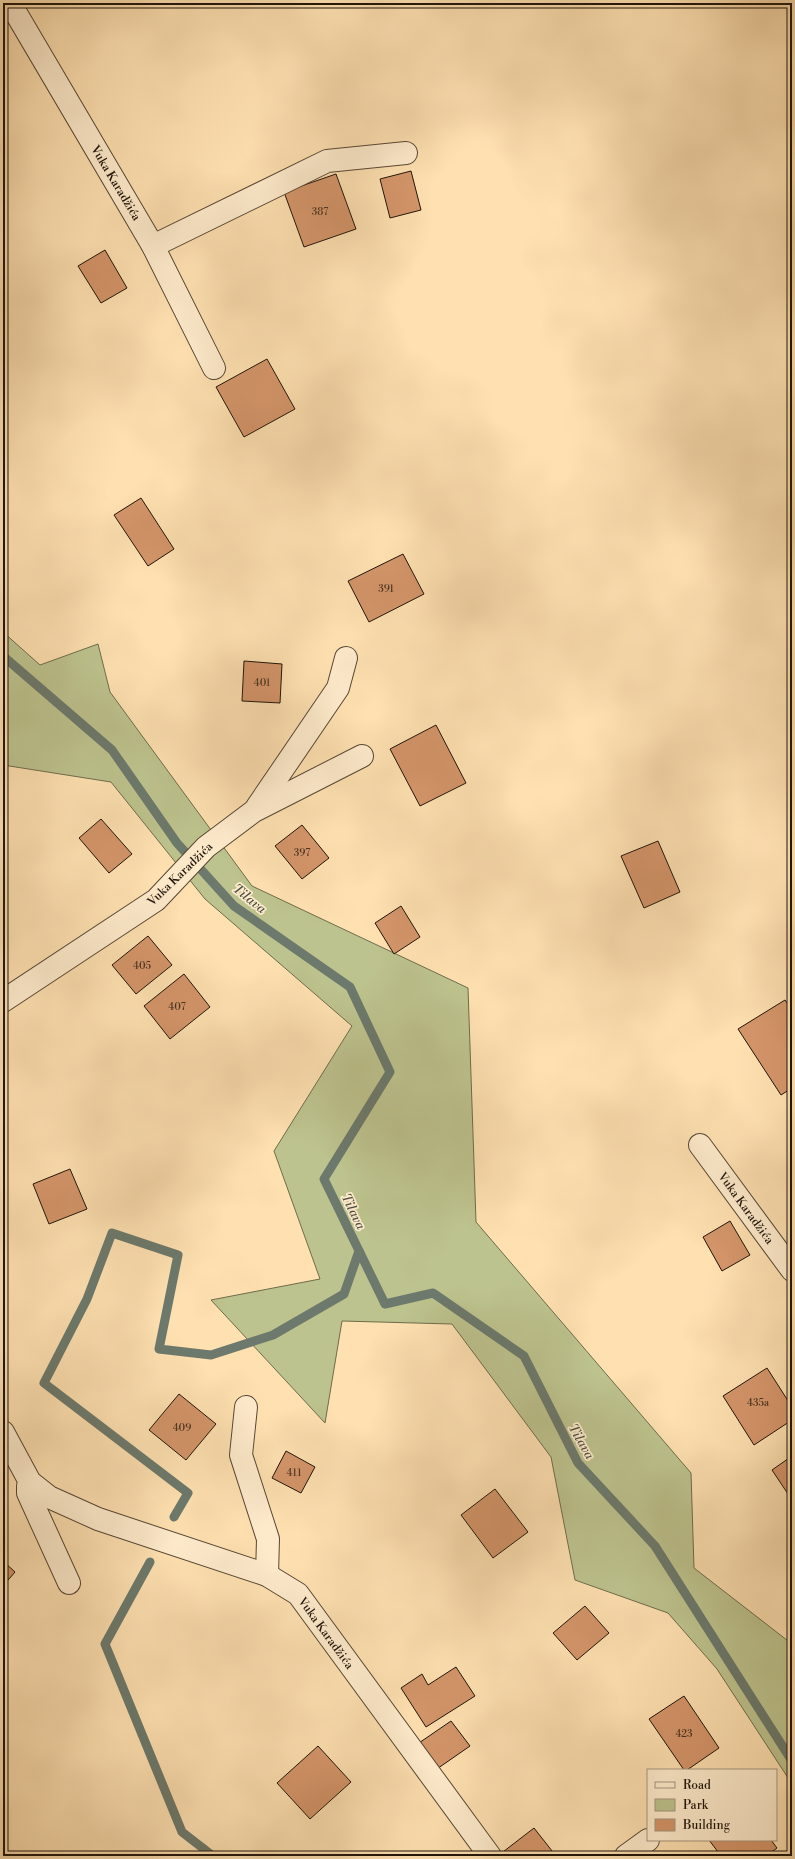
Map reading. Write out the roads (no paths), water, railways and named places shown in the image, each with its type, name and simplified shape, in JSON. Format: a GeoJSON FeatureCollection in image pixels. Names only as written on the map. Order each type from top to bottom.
{"type":"FeatureCollection","features":[{"type":"Feature","properties":{"kind":"street","name":"Vuka Karadžića"},"geometry":{"type":"LineString","coordinates":[[10,3],[153,246],[214,368]]}},
{"type":"Feature","properties":{"kind":"street"},"geometry":{"type":"LineString","coordinates":[[153,246],[327,161],[406,153]]}},
{"type":"Feature","properties":{"kind":"street"},"geometry":{"type":"LineString","coordinates":[[254,811],[338,688],[346,658]]}},
{"type":"Feature","properties":{"kind":"street","name":"Vuka Karadžića"},"geometry":{"type":"LineString","coordinates":[[3,1001],[156,900],[206,847],[254,811],[362,756]]}},
{"type":"Feature","properties":{"kind":"street","name":"Vuka Karadžića"},"geometry":{"type":"LineString","coordinates":[[700,1145],[792,1270]]}},
{"type":"Feature","properties":{"kind":"street"},"geometry":{"type":"LineString","coordinates":[[246,1407],[241,1455],[268,1539],[267,1574]]}},
{"type":"Feature","properties":{"kind":"street","name":"Vuka Karadžića"},"geometry":{"type":"LineString","coordinates":[[3,1432],[30,1482],[49,1497],[98,1519],[267,1574],[298,1594],[490,1856]]}},
{"type":"Feature","properties":{"kind":"street"},"geometry":{"type":"LineString","coordinates":[[30,1482],[28,1486],[28,1493],[69,1583]]}},
{"type":"Feature","properties":{"kind":"street"},"geometry":{"type":"LineString","coordinates":[[626,1856],[647,1841]]}},
{"type":"Feature","properties":{"kind":"waterway","name":"Tilava"},"geometry":{"type":"LineString","coordinates":[[3,656],[112,750],[177,843],[234,906],[350,987],[390,1072],[324,1179],[385,1304],[433,1293],[524,1356],[578,1463],[655,1546],[792,1761]]}},
{"type":"Feature","properties":{"kind":"waterway"},"geometry":{"type":"LineString","coordinates":[[174,1517],[188,1493],[44,1383],[87,1299],[112,1233],[178,1255],[159,1349],[211,1355],[273,1335],[344,1294],[359,1251]]}},
{"type":"Feature","properties":{"kind":"waterway"},"geometry":{"type":"LineString","coordinates":[[150,1562],[105,1644],[182,1832],[213,1856]]}}]}
